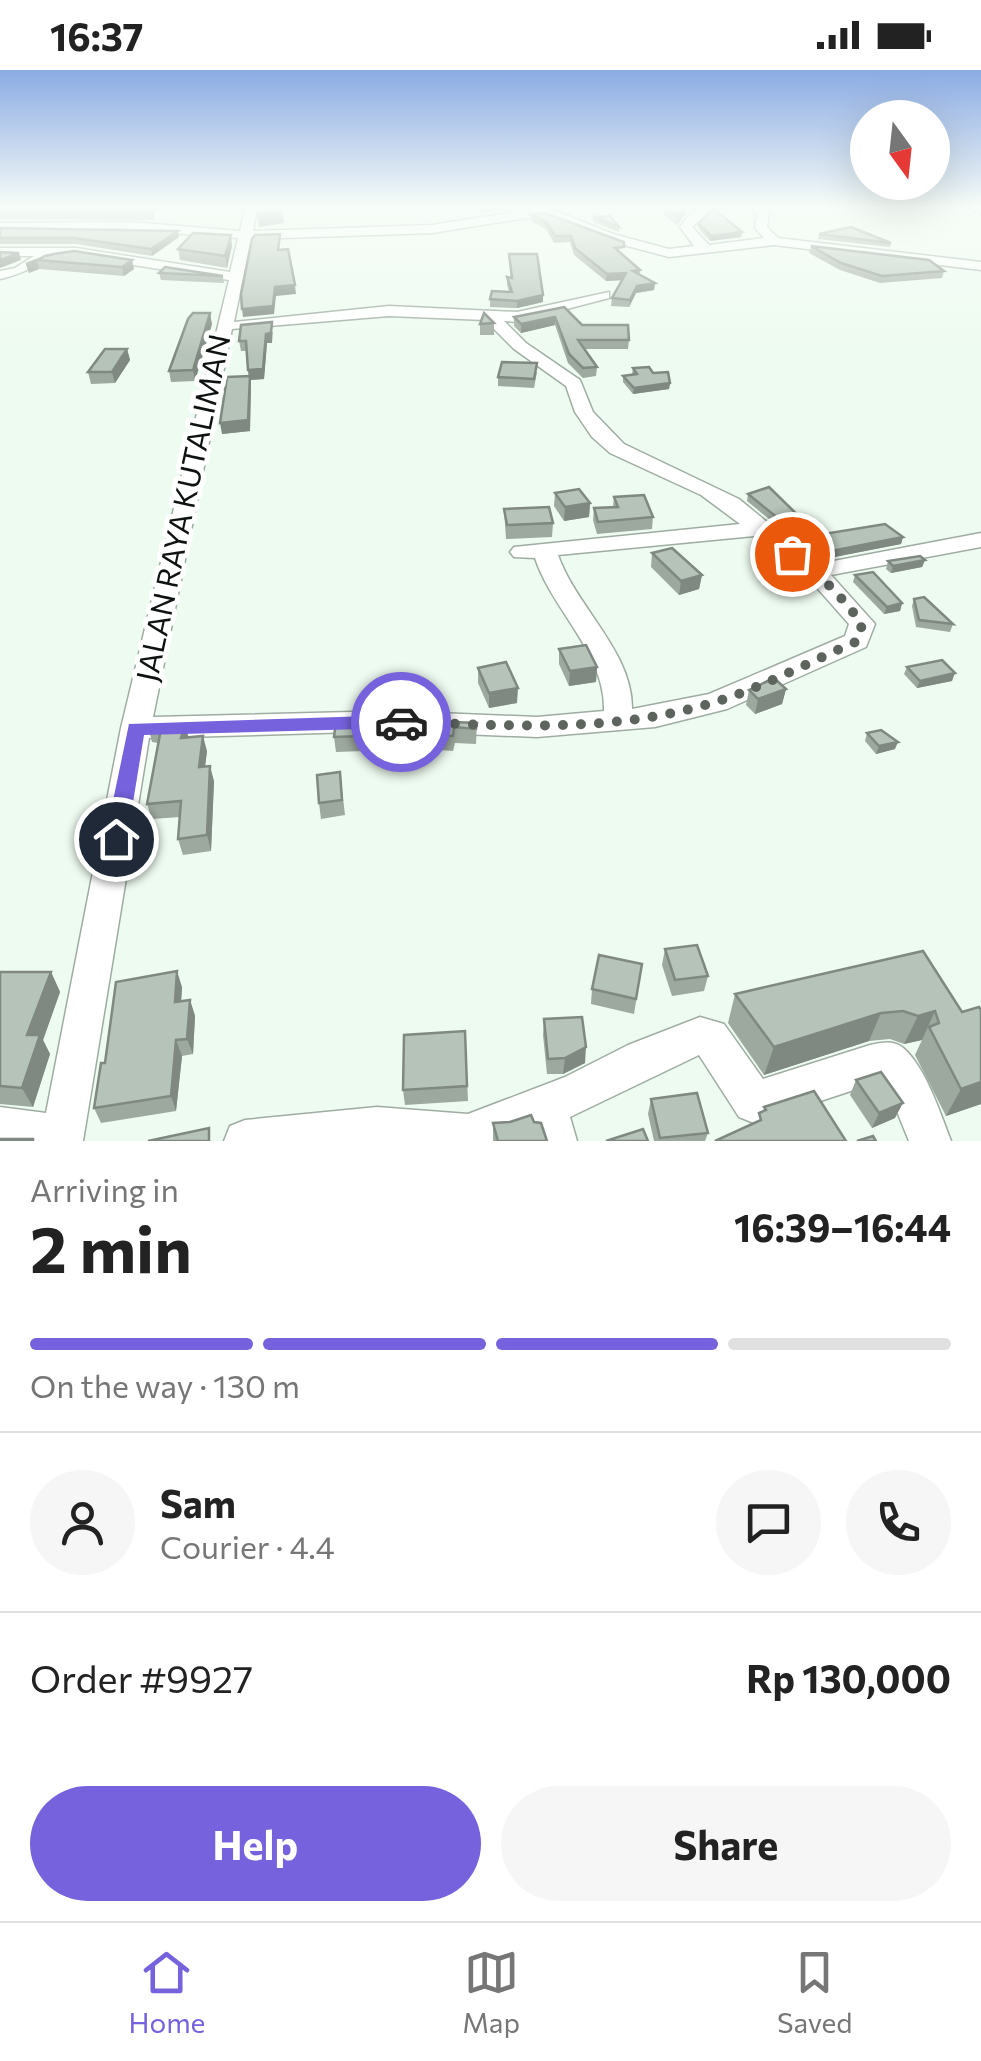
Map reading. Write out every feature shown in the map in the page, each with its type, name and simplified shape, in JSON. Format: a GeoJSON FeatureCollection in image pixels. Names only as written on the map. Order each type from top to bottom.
{"type":"FeatureCollection","features":[{"type":"Feature","properties":{"kind":"street"},"geometry":{"type":"LineString","coordinates":[[0,274],[20,272],[43,256]]}},
{"type":"Feature","properties":{"kind":"street"},"geometry":{"type":"LineString","coordinates":[[92,256],[236,278]]}},
{"type":"Feature","properties":{"kind":"street"},"geometry":{"type":"LineString","coordinates":[[122,262],[131,256]]}},
{"type":"Feature","properties":{"kind":"street","name":"JALAN RAYA KUTALIMAN"},"geometry":{"type":"LineString","coordinates":[[63,1138],[136,728],[240,256]]}},
{"type":"Feature","properties":{"kind":"street"},"geometry":{"type":"LineString","coordinates":[[894,256],[981,266]]}},
{"type":"Feature","properties":{"kind":"street"},"geometry":{"type":"LineString","coordinates":[[894,256],[926,274]]}},
{"type":"Feature","properties":{"kind":"street"},"geometry":{"type":"LineString","coordinates":[[223,328],[388,311],[534,319],[560,299],[604,294]]}},
{"type":"Feature","properties":{"kind":"street"},"geometry":{"type":"LineString","coordinates":[[136,728],[390,721],[537,727],[655,717],[717,702],[858,641],[862,624],[816,571],[730,503],[634,461],[606,442],[580,412],[574,384],[520,346],[490,316]]}},
{"type":"Feature","properties":{"kind":"street"},"geometry":{"type":"LineString","coordinates":[[618,720],[622,699],[598,645],[533,551],[759,529]]}},
{"type":"Feature","properties":{"kind":"street"},"geometry":{"type":"LineString","coordinates":[[816,571],[981,540]]}},
{"type":"Feature","properties":{"kind":"street"},"geometry":{"type":"LineString","coordinates":[[245,1141],[377,1128],[468,1134],[551,1124],[700,1036],[710,1037],[754,1102],[774,1100],[860,1064],[888,1061],[914,1101],[930,1141]]}},
{"type":"Feature","properties":{"kind":"street"},"geometry":{"type":"LineString","coordinates":[[0,1128],[63,1138]]}},
{"type":"Feature","properties":{"kind":"building"},"geometry":{"type":"Polygon","coordinates":[[[45,256],[106,256],[132,260],[122,267],[37,260],[45,256]]]}},
{"type":"Feature","properties":{"kind":"building"},"geometry":{"type":"Polygon","coordinates":[[[249,256],[289,256],[295,285],[275,287],[273,306],[242,309],[249,256]]]}},
{"type":"Feature","properties":{"kind":"building"},"geometry":{"type":"Polygon","coordinates":[[[509,256],[537,256],[543,295],[517,301],[490,299],[492,291],[512,292],[507,277],[512,278],[509,256]]]}},
{"type":"Feature","properties":{"kind":"building"},"geometry":{"type":"Polygon","coordinates":[[[585,256],[624,256],[640,270],[633,271],[655,283],[637,286],[630,300],[612,298],[626,273],[607,274],[585,256]]]}},
{"type":"Feature","properties":{"kind":"building"},"geometry":{"type":"Polygon","coordinates":[[[829,256],[929,260],[944,271],[882,276],[829,256]]]}},
{"type":"Feature","properties":{"kind":"building"},"geometry":{"type":"Polygon","coordinates":[[[165,267],[223,276],[159,273],[165,267]]]}},
{"type":"Feature","properties":{"kind":"building"},"geometry":{"type":"Polygon","coordinates":[[[564,307],[582,325],[628,325],[629,340],[578,340],[597,367],[583,368],[569,354],[555,317],[521,324],[514,317],[564,307]]]}},
{"type":"Feature","properties":{"kind":"building"},"geometry":{"type":"Polygon","coordinates":[[[193,313],[210,313],[193,370],[169,371],[188,319],[193,313]]]}},
{"type":"Feature","properties":{"kind":"building"},"geometry":{"type":"Polygon","coordinates":[[[484,313],[494,323],[480,324],[484,313]]]}},
{"type":"Feature","properties":{"kind":"building"},"geometry":{"type":"Polygon","coordinates":[[[272,322],[271,333],[266,334],[263,369],[248,370],[246,341],[239,341],[241,325],[272,322]]]}},
{"type":"Feature","properties":{"kind":"building"},"geometry":{"type":"Polygon","coordinates":[[[105,349],[127,349],[112,372],[88,372],[105,349]]]}},
{"type":"Feature","properties":{"kind":"building"},"geometry":{"type":"Polygon","coordinates":[[[502,362],[537,363],[534,379],[498,377],[502,362]]]}},
{"type":"Feature","properties":{"kind":"building"},"geometry":{"type":"Polygon","coordinates":[[[649,367],[653,373],[668,372],[670,383],[634,388],[623,376],[637,374],[633,368],[649,367]]]}},
{"type":"Feature","properties":{"kind":"building"},"geometry":{"type":"Polygon","coordinates":[[[250,376],[248,420],[220,423],[227,377],[250,376]]]}},
{"type":"Feature","properties":{"kind":"building"},"geometry":{"type":"Polygon","coordinates":[[[769,487],[818,535],[885,524],[903,537],[821,553],[748,494],[769,487]]]}},
{"type":"Feature","properties":{"kind":"building"},"geometry":{"type":"Polygon","coordinates":[[[579,489],[590,503],[565,507],[555,493],[579,489]]]}},
{"type":"Feature","properties":{"kind":"building"},"geometry":{"type":"Polygon","coordinates":[[[644,495],[653,517],[598,522],[594,508],[618,507],[614,497],[644,495]]]}},
{"type":"Feature","properties":{"kind":"building"},"geometry":{"type":"Polygon","coordinates":[[[549,507],[553,523],[507,525],[504,509],[549,507]]]}},
{"type":"Feature","properties":{"kind":"building"},"geometry":{"type":"Polygon","coordinates":[[[672,548],[702,575],[681,581],[652,553],[672,548]]]}},
{"type":"Feature","properties":{"kind":"building"},"geometry":{"type":"Polygon","coordinates":[[[920,556],[925,560],[893,566],[888,561],[920,556]]]}},
{"type":"Feature","properties":{"kind":"building"},"geometry":{"type":"Polygon","coordinates":[[[873,572],[902,603],[887,607],[855,575],[873,572]]]}},
{"type":"Feature","properties":{"kind":"building"},"geometry":{"type":"Polygon","coordinates":[[[924,597],[953,624],[919,620],[914,599],[924,597]]]}},
{"type":"Feature","properties":{"kind":"building"},"geometry":{"type":"Polygon","coordinates":[[[586,645],[597,667],[570,671],[559,649],[586,645]]]}},
{"type":"Feature","properties":{"kind":"building"},"geometry":{"type":"Polygon","coordinates":[[[942,660],[955,673],[920,681],[907,667],[942,660]]]}},
{"type":"Feature","properties":{"kind":"building"},"geometry":{"type":"Polygon","coordinates":[[[506,662],[518,688],[489,693],[478,668],[506,662]]]}},
{"type":"Feature","properties":{"kind":"building"},"geometry":{"type":"Polygon","coordinates":[[[774,678],[786,689],[758,699],[749,690],[774,678]]]}},
{"type":"Feature","properties":{"kind":"building"},"geometry":{"type":"Polygon","coordinates":[[[364,720],[363,736],[334,737],[336,721],[364,720]]]}},
{"type":"Feature","properties":{"kind":"building"},"geometry":{"type":"Polygon","coordinates":[[[429,721],[477,723],[476,729],[454,727],[453,736],[426,734],[429,721]]]}},
{"type":"Feature","properties":{"kind":"building"},"geometry":{"type":"Polygon","coordinates":[[[185,725],[181,738],[203,736],[199,767],[210,766],[207,835],[178,839],[181,801],[147,804],[161,729],[148,726],[185,725]]]}},
{"type":"Feature","properties":{"kind":"building"},"geometry":{"type":"Polygon","coordinates":[[[881,730],[898,742],[879,746],[867,733],[881,730]]]}},
{"type":"Feature","properties":{"kind":"building"},"geometry":{"type":"Polygon","coordinates":[[[340,772],[342,800],[319,803],[317,775],[340,772]]]}},
{"type":"Feature","properties":{"kind":"building"},"geometry":{"type":"Polygon","coordinates":[[[697,945],[708,976],[675,980],[665,949],[697,945]]]}},
{"type":"Feature","properties":{"kind":"building"},"geometry":{"type":"Polygon","coordinates":[[[923,951],[962,1012],[979,1007],[981,1010],[981,1082],[961,1089],[929,1027],[939,1023],[935,1011],[918,1016],[903,1011],[881,1013],[774,1047],[735,994],[923,951]]]}},
{"type":"Feature","properties":{"kind":"building"},"geometry":{"type":"Polygon","coordinates":[[[599,955],[642,964],[636,999],[592,989],[599,955]]]}},
{"type":"Feature","properties":{"kind":"building"},"geometry":{"type":"Polygon","coordinates":[[[177,971],[175,1002],[190,1000],[187,1039],[176,1040],[171,1096],[94,1108],[101,1063],[105,1063],[116,982],[177,971]]]}},
{"type":"Feature","properties":{"kind":"building"},"geometry":{"type":"Polygon","coordinates":[[[0,972],[51,972],[27,1035],[40,1035],[22,1088],[0,1086],[0,972]]]}},
{"type":"Feature","properties":{"kind":"building"},"geometry":{"type":"Polygon","coordinates":[[[582,1017],[586,1047],[565,1058],[548,1059],[544,1019],[582,1017]]]}},
{"type":"Feature","properties":{"kind":"building"},"geometry":{"type":"Polygon","coordinates":[[[465,1031],[467,1086],[403,1090],[404,1035],[465,1031]]]}},
{"type":"Feature","properties":{"kind":"building"},"geometry":{"type":"Polygon","coordinates":[[[881,1072],[903,1103],[879,1113],[856,1080],[881,1072]]]}},
{"type":"Feature","properties":{"kind":"building"},"geometry":{"type":"Polygon","coordinates":[[[814,1091],[846,1141],[715,1141],[761,1120],[759,1113],[766,1110],[764,1107],[814,1091]]]}},
{"type":"Feature","properties":{"kind":"building"},"geometry":{"type":"Polygon","coordinates":[[[697,1093],[708,1133],[660,1138],[651,1099],[697,1093]]]}},
{"type":"Feature","properties":{"kind":"building"},"geometry":{"type":"Polygon","coordinates":[[[531,1115],[534,1122],[541,1123],[547,1141],[498,1141],[493,1123],[531,1115]]]}},
{"type":"Feature","properties":{"kind":"building"},"geometry":{"type":"Polygon","coordinates":[[[209,1128],[209,1141],[148,1141],[209,1128]]]}},
{"type":"Feature","properties":{"kind":"building"},"geometry":{"type":"Polygon","coordinates":[[[643,1129],[648,1141],[606,1141],[643,1129]]]}},
{"type":"Feature","properties":{"kind":"building"},"geometry":{"type":"Polygon","coordinates":[[[33,1139],[33,1141],[0,1141],[33,1139]]]}},
{"type":"Feature","properties":{"kind":"way so far"},"geometry":{"type":"LineString","coordinates":[[401,722],[537,727],[655,717],[717,702],[858,641],[862,624],[816,571],[792,554]]}},
{"type":"Feature","properties":{"kind":"route"},"geometry":{"type":"LineString","coordinates":[[116,839],[136,728],[401,722]]}}]}
